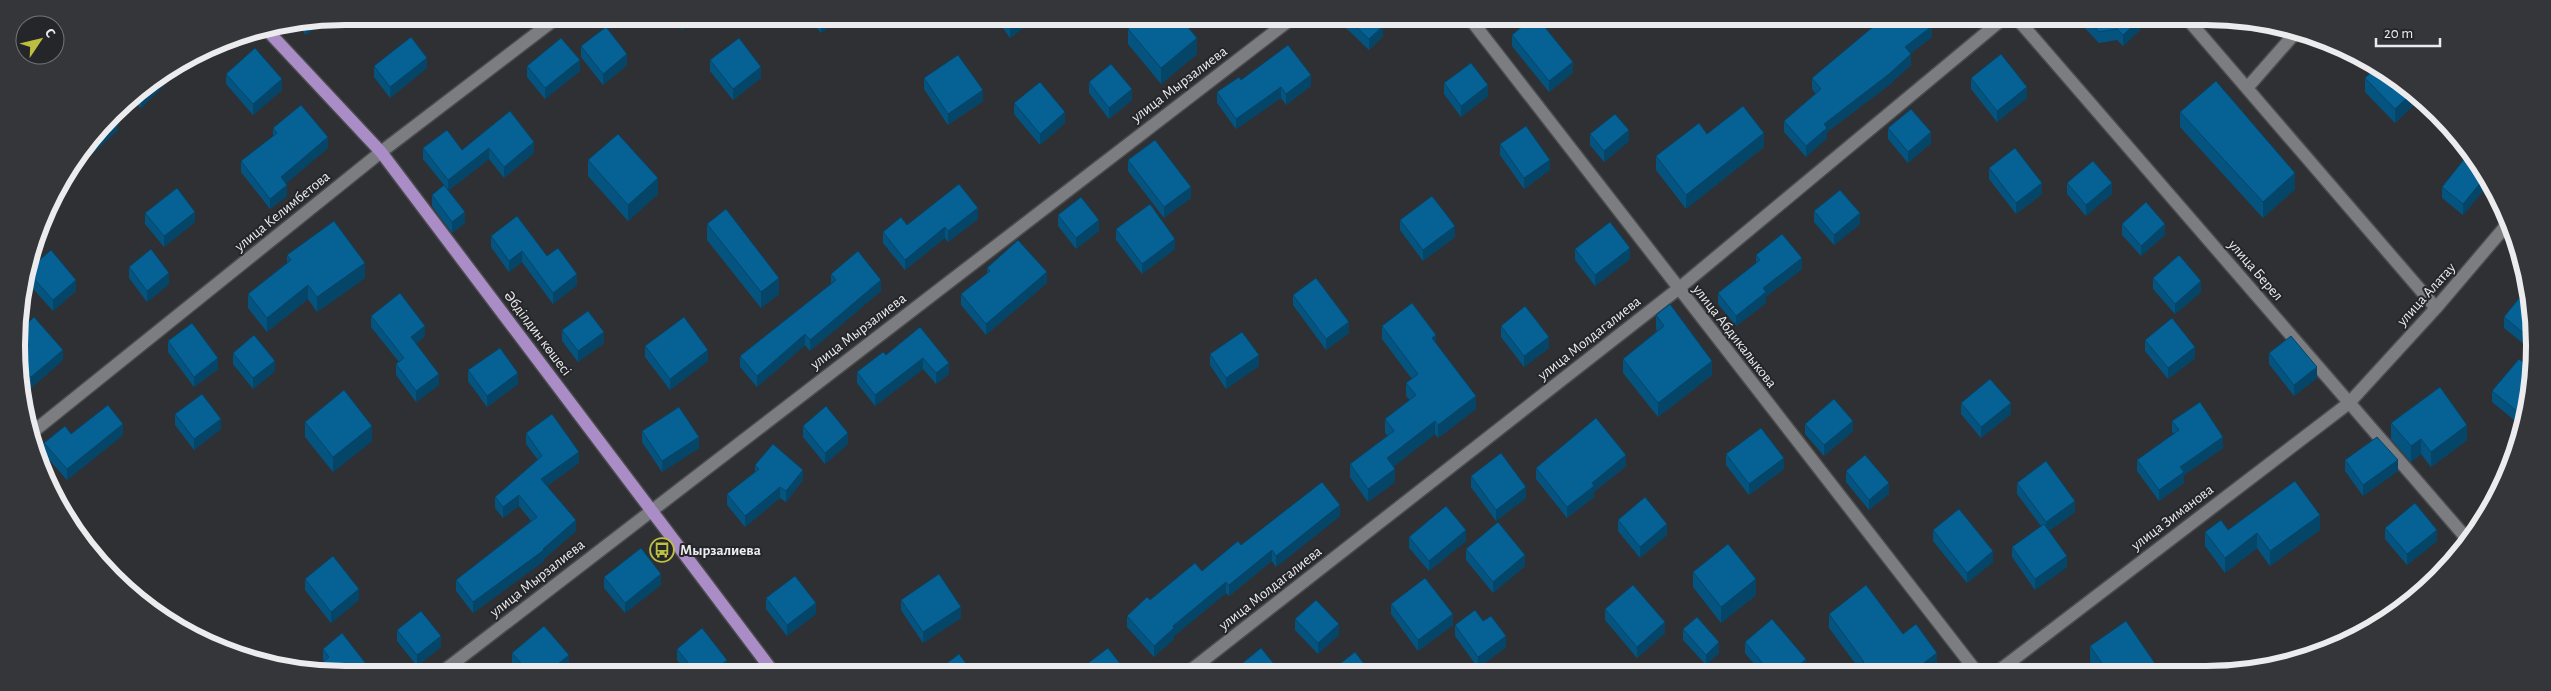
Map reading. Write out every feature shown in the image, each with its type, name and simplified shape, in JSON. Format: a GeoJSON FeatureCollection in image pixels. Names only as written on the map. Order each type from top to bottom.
{"type":"FeatureCollection","features":[{"type":"Feature","properties":{"kind":"main road","name":"Әбділдин көшесі"},"geometry":{"type":"LineString","coordinates":[[271,34],[381,152],[769,666]]}},
{"type":"Feature","properties":{"kind":"street","name":"улица Келимбетова"},"geometry":{"type":"LineString","coordinates":[[36,429],[381,152],[548,25]]}},
{"type":"Feature","properties":{"kind":"street","name":"улица Мырзалиева"},"geometry":{"type":"LineString","coordinates":[[450,666],[651,509],[1283,25]]}},
{"type":"Feature","properties":{"kind":"street","name":"улица Абдикалыкова"},"geometry":{"type":"LineString","coordinates":[[1475,25],[1971,666]]}},
{"type":"Feature","properties":{"kind":"street","name":"улица Молдагалиева"},"geometry":{"type":"LineString","coordinates":[[1196,666],[1678,289],[1995,25]]}},
{"type":"Feature","properties":{"kind":"street","name":"улица Берел"},"geometry":{"type":"LineString","coordinates":[[2023,25],[2464,535]]}},
{"type":"Feature","properties":{"kind":"street"},"geometry":{"type":"LineString","coordinates":[[2193,25],[2436,308]]}},
{"type":"Feature","properties":{"kind":"street"},"geometry":{"type":"LineString","coordinates":[[2247,88],[2292,37]]}},
{"type":"Feature","properties":{"kind":"street","name":"улица Алатау"},"geometry":{"type":"LineString","coordinates":[[2364,385],[2436,308],[2504,228]]}},
{"type":"Feature","properties":{"kind":"street","name":"улица Зиманова"},"geometry":{"type":"LineString","coordinates":[[2004,666],[2349,403],[2364,385]]}},
{"type":"Feature","properties":{"kind":"building"},"geometry":{"type":"Polygon","coordinates":[[[1132,25],[1186,25],[1197,38],[1161,68],[1128,29],[1132,25]]]}},
{"type":"Feature","properties":{"kind":"building"},"geometry":{"type":"Polygon","coordinates":[[[1354,25],[1383,26],[1369,39],[1354,25]]]}},
{"type":"Feature","properties":{"kind":"building"},"geometry":{"type":"Polygon","coordinates":[[[1524,25],[1543,25],[1573,62],[1549,81],[1512,35],[1524,25]]]}},
{"type":"Feature","properties":{"kind":"building"},"geometry":{"type":"Polygon","coordinates":[[[1875,25],[1932,26],[1905,47],[1911,54],[1889,74],[1824,124],[1827,128],[1806,146],[1784,121],[1821,89],[1812,78],[1875,25]]]}},
{"type":"Feature","properties":{"kind":"building"},"geometry":{"type":"Polygon","coordinates":[[[2093,25],[2134,25],[2123,35],[2117,29],[2099,32],[2093,25]]]}},
{"type":"Feature","properties":{"kind":"building"},"geometry":{"type":"Polygon","coordinates":[[[606,27],[627,54],[603,74],[581,46],[606,27]]]}},
{"type":"Feature","properties":{"kind":"building"},"geometry":{"type":"Polygon","coordinates":[[[411,37],[427,58],[390,87],[374,66],[411,37]]]}},
{"type":"Feature","properties":{"kind":"building"},"geometry":{"type":"Polygon","coordinates":[[[561,38],[580,60],[545,88],[527,66],[561,38]]]}},
{"type":"Feature","properties":{"kind":"building"},"geometry":{"type":"Polygon","coordinates":[[[739,38],[761,67],[733,89],[710,60],[739,38]]]}},
{"type":"Feature","properties":{"kind":"building"},"geometry":{"type":"Polygon","coordinates":[[[1288,45],[1311,75],[1286,94],[1281,87],[1236,119],[1217,92],[1239,77],[1241,80],[1288,45]]]}},
{"type":"Feature","properties":{"kind":"building"},"geometry":{"type":"Polygon","coordinates":[[[255,48],[282,79],[253,104],[226,74],[255,48]]]}},
{"type":"Feature","properties":{"kind":"building"},"geometry":{"type":"Polygon","coordinates":[[[2001,54],[2027,87],[1997,111],[1971,78],[2001,54]]]}},
{"type":"Feature","properties":{"kind":"building"},"geometry":{"type":"Polygon","coordinates":[[[958,55],[983,90],[948,114],[924,78],[958,55]]]}},
{"type":"Feature","properties":{"kind":"building"},"geometry":{"type":"Polygon","coordinates":[[[1471,63],[1488,85],[1461,106],[1444,83],[1471,63]]]}},
{"type":"Feature","properties":{"kind":"building"},"geometry":{"type":"Polygon","coordinates":[[[1111,64],[1132,89],[1109,108],[1089,82],[1111,64]]]}},
{"type":"Feature","properties":{"kind":"building"},"geometry":{"type":"Polygon","coordinates":[[[2372,72],[2408,97],[2395,109],[2365,78],[2372,72]]]}},
{"type":"Feature","properties":{"kind":"building"},"geometry":{"type":"Polygon","coordinates":[[[2216,81],[2295,173],[2263,202],[2180,112],[2216,81]]]}},
{"type":"Feature","properties":{"kind":"building"},"geometry":{"type":"Polygon","coordinates":[[[1040,82],[1065,112],[1040,134],[1014,103],[1040,82]]]}},
{"type":"Feature","properties":{"kind":"building"},"geometry":{"type":"Polygon","coordinates":[[[301,105],[328,137],[281,177],[287,185],[270,199],[241,161],[277,133],[273,128],[301,105]]]}},
{"type":"Feature","properties":{"kind":"building"},"geometry":{"type":"Polygon","coordinates":[[[1743,106],[1764,133],[1686,195],[1656,156],[1699,123],[1707,134],[1743,106]]]}},
{"type":"Feature","properties":{"kind":"building"},"geometry":{"type":"Polygon","coordinates":[[[1911,109],[1931,132],[1908,152],[1888,128],[1911,109]]]}},
{"type":"Feature","properties":{"kind":"building"},"geometry":{"type":"Polygon","coordinates":[[[510,111],[534,142],[504,167],[489,148],[448,180],[423,148],[447,130],[462,150],[510,111]]]}},
{"type":"Feature","properties":{"kind":"building"},"geometry":{"type":"Polygon","coordinates":[[[1615,114],[1629,130],[1604,151],[1590,134],[1615,114]]]}},
{"type":"Feature","properties":{"kind":"building"},"geometry":{"type":"Polygon","coordinates":[[[1526,126],[1550,160],[1524,178],[1500,144],[1526,126]]]}},
{"type":"Feature","properties":{"kind":"building"},"geometry":{"type":"Polygon","coordinates":[[[618,134],[658,178],[628,205],[588,160],[618,134]]]}},
{"type":"Feature","properties":{"kind":"building"},"geometry":{"type":"Polygon","coordinates":[[[1155,140],[1191,187],[1164,207],[1128,160],[1155,140]]]}},
{"type":"Feature","properties":{"kind":"building"},"geometry":{"type":"Polygon","coordinates":[[[2015,148],[2042,183],[2016,203],[1989,168],[2015,148]]]}},
{"type":"Feature","properties":{"kind":"building"},"geometry":{"type":"Polygon","coordinates":[[[2465,158],[2481,182],[2463,204],[2442,187],[2465,158]]]}},
{"type":"Feature","properties":{"kind":"building"},"geometry":{"type":"Polygon","coordinates":[[[2093,161],[2112,183],[2086,205],[2067,183],[2093,161]]]}},
{"type":"Feature","properties":{"kind":"building"},"geometry":{"type":"Polygon","coordinates":[[[959,184],[978,208],[948,231],[945,227],[905,260],[883,232],[901,217],[907,225],[959,184]]]}},
{"type":"Feature","properties":{"kind":"building"},"geometry":{"type":"Polygon","coordinates":[[[444,185],[465,212],[452,222],[432,195],[444,185]]]}},
{"type":"Feature","properties":{"kind":"building"},"geometry":{"type":"Polygon","coordinates":[[[177,188],[195,212],[164,236],[145,213],[177,188]]]}},
{"type":"Feature","properties":{"kind":"building"},"geometry":{"type":"Polygon","coordinates":[[[1840,190],[1860,213],[1834,235],[1814,211],[1840,190]]]}},
{"type":"Feature","properties":{"kind":"building"},"geometry":{"type":"Polygon","coordinates":[[[1432,196],[1455,226],[1423,250],[1400,220],[1432,196]]]}},
{"type":"Feature","properties":{"kind":"building"},"geometry":{"type":"Polygon","coordinates":[[[1081,197],[1099,220],[1076,238],[1058,215],[1081,197]]]}},
{"type":"Feature","properties":{"kind":"building"},"geometry":{"type":"Polygon","coordinates":[[[2146,202],[2165,224],[2141,246],[2122,224],[2146,202]]]}},
{"type":"Feature","properties":{"kind":"building"},"geometry":{"type":"Polygon","coordinates":[[[1150,204],[1175,239],[1142,264],[1116,229],[1150,204]]]}},
{"type":"Feature","properties":{"kind":"building"},"geometry":{"type":"Polygon","coordinates":[[[726,209],[779,278],[761,292],[707,224],[726,209]]]}},
{"type":"Feature","properties":{"kind":"building"},"geometry":{"type":"Polygon","coordinates":[[[517,216],[547,256],[558,248],[577,274],[553,293],[522,251],[509,261],[491,236],[517,216]]]}},
{"type":"Feature","properties":{"kind":"building"},"geometry":{"type":"Polygon","coordinates":[[[334,221],[365,263],[317,297],[308,285],[267,318],[248,294],[291,260],[287,255],[334,221]]]}},
{"type":"Feature","properties":{"kind":"building"},"geometry":{"type":"Polygon","coordinates":[[[1610,222],[1630,248],[1595,275],[1575,249],[1610,222]]]}},
{"type":"Feature","properties":{"kind":"building"},"geometry":{"type":"Polygon","coordinates":[[[1782,234],[1802,258],[1763,288],[1766,292],[1736,316],[1718,293],[1760,260],[1756,255],[1782,234]]]}},
{"type":"Feature","properties":{"kind":"building"},"geometry":{"type":"Polygon","coordinates":[[[1018,240],[1047,272],[986,324],[961,294],[990,271],[987,268],[1018,240]]]}},
{"type":"Feature","properties":{"kind":"building"},"geometry":{"type":"Polygon","coordinates":[[[151,249],[169,273],[147,291],[129,267],[151,249]]]}},
{"type":"Feature","properties":{"kind":"building"},"geometry":{"type":"Polygon","coordinates":[[[51,250],[76,280],[53,300],[32,277],[36,263],[51,250]]]}},
{"type":"Feature","properties":{"kind":"building"},"geometry":{"type":"Polygon","coordinates":[[[858,251],[881,280],[810,340],[805,334],[757,376],[740,356],[836,280],[831,274],[858,251]]]}},
{"type":"Feature","properties":{"kind":"building"},"geometry":{"type":"Polygon","coordinates":[[[2179,255],[2201,281],[2175,304],[2153,278],[2179,255]]]}},
{"type":"Feature","properties":{"kind":"building"},"geometry":{"type":"Polygon","coordinates":[[[1316,278],[1349,322],[1326,339],[1293,295],[1316,278]]]}},
{"type":"Feature","properties":{"kind":"building"},"geometry":{"type":"Polygon","coordinates":[[[400,293],[425,326],[411,337],[439,374],[416,391],[396,364],[404,358],[371,316],[400,293]]]}},
{"type":"Feature","properties":{"kind":"building"},"geometry":{"type":"Polygon","coordinates":[[[2522,295],[2525,335],[2504,317],[2522,295]]]}},
{"type":"Feature","properties":{"kind":"building"},"geometry":{"type":"Polygon","coordinates":[[[1412,303],[1436,335],[1432,338],[1476,396],[1438,425],[1435,421],[1387,458],[1395,469],[1368,489],[1350,464],[1394,431],[1385,419],[1416,395],[1406,383],[1418,374],[1382,326],[1412,303]]]}},
{"type":"Feature","properties":{"kind":"building"},"geometry":{"type":"Polygon","coordinates":[[[1670,304],[1712,361],[1658,403],[1623,359],[1664,326],[1656,315],[1670,304]]]}},
{"type":"Feature","properties":{"kind":"building"},"geometry":{"type":"Polygon","coordinates":[[[1525,306],[1549,337],[1524,356],[1501,326],[1525,306]]]}},
{"type":"Feature","properties":{"kind":"building"},"geometry":{"type":"Polygon","coordinates":[[[588,311],[604,332],[578,351],[562,330],[588,311]]]}},
{"type":"Feature","properties":{"kind":"building"},"geometry":{"type":"Polygon","coordinates":[[[34,317],[63,350],[31,377],[27,372],[26,366],[26,324],[34,317]]]}},
{"type":"Feature","properties":{"kind":"building"},"geometry":{"type":"Polygon","coordinates":[[[684,317],[708,350],[670,379],[645,346],[684,317]]]}},
{"type":"Feature","properties":{"kind":"building"},"geometry":{"type":"Polygon","coordinates":[[[2172,318],[2195,347],[2168,368],[2145,340],[2172,318]]]}},
{"type":"Feature","properties":{"kind":"building"},"geometry":{"type":"Polygon","coordinates":[[[192,323],[218,358],[194,377],[168,341],[192,323]]]}},
{"type":"Feature","properties":{"kind":"building"},"geometry":{"type":"Polygon","coordinates":[[[920,327],[949,363],[936,373],[923,358],[875,395],[857,372],[883,352],[886,355],[920,327]]]}},
{"type":"Feature","properties":{"kind":"building"},"geometry":{"type":"Polygon","coordinates":[[[1242,332],[1259,355],[1226,378],[1210,354],[1242,332]]]}},
{"type":"Feature","properties":{"kind":"building"},"geometry":{"type":"Polygon","coordinates":[[[254,335],[275,361],[253,378],[233,353],[254,335]]]}},
{"type":"Feature","properties":{"kind":"building"},"geometry":{"type":"Polygon","coordinates":[[[2291,336],[2317,367],[2294,385],[2269,353],[2291,336]]]}},
{"type":"Feature","properties":{"kind":"building"},"geometry":{"type":"Polygon","coordinates":[[[500,348],[518,373],[487,396],[468,370],[500,348]]]}},
{"type":"Feature","properties":{"kind":"building"},"geometry":{"type":"Polygon","coordinates":[[[2519,359],[2525,364],[2519,413],[2492,391],[2519,359]]]}},
{"type":"Feature","properties":{"kind":"building"},"geometry":{"type":"Polygon","coordinates":[[[1990,379],[2011,403],[1981,427],[1961,403],[1990,379]]]}},
{"type":"Feature","properties":{"kind":"building"},"geometry":{"type":"Polygon","coordinates":[[[2440,387],[2467,425],[2431,452],[2421,439],[2411,446],[2391,423],[2440,387]]]}},
{"type":"Feature","properties":{"kind":"building"},"geometry":{"type":"Polygon","coordinates":[[[344,390],[372,426],[333,457],[305,422],[344,390]]]}},
{"type":"Feature","properties":{"kind":"building"},"geometry":{"type":"Polygon","coordinates":[[[202,394],[221,419],[194,439],[175,414],[202,394]]]}},
{"type":"Feature","properties":{"kind":"building"},"geometry":{"type":"Polygon","coordinates":[[[1834,399],[1853,421],[1824,445],[1805,424],[1834,399]]]}},
{"type":"Feature","properties":{"kind":"building"},"geometry":{"type":"Polygon","coordinates":[[[2200,402],[2223,437],[2180,467],[2184,472],[2159,490],[2137,460],[2179,430],[2172,421],[2200,402]]]}},
{"type":"Feature","properties":{"kind":"building"},"geometry":{"type":"Polygon","coordinates":[[[108,405],[123,424],[67,469],[44,443],[65,426],[71,434],[108,405]]]}},
{"type":"Feature","properties":{"kind":"building"},"geometry":{"type":"Polygon","coordinates":[[[826,406],[848,433],[825,453],[803,426],[826,406]]]}},
{"type":"Feature","properties":{"kind":"building"},"geometry":{"type":"Polygon","coordinates":[[[679,407],[699,437],[662,461],[642,431],[679,407]]]}},
{"type":"Feature","properties":{"kind":"building"},"geometry":{"type":"Polygon","coordinates":[[[552,414],[579,452],[541,479],[576,520],[544,550],[473,602],[456,580],[537,517],[519,495],[503,507],[495,497],[542,456],[526,433],[552,414]]]}},
{"type":"Feature","properties":{"kind":"building"},"geometry":{"type":"Polygon","coordinates":[[[1596,418],[1626,455],[1592,483],[1594,486],[1567,507],[1536,468],[1596,418]]]}},
{"type":"Feature","properties":{"kind":"building"},"geometry":{"type":"Polygon","coordinates":[[[1761,428],[1784,458],[1749,484],[1726,454],[1761,428]]]}},
{"type":"Feature","properties":{"kind":"building"},"geometry":{"type":"Polygon","coordinates":[[[2377,437],[2398,460],[2363,485],[2345,460],[2377,437]]]}},
{"type":"Feature","properties":{"kind":"building"},"geometry":{"type":"Polygon","coordinates":[[[773,444],[803,470],[786,491],[780,487],[745,516],[727,494],[759,469],[755,465],[773,444]]]}},
{"type":"Feature","properties":{"kind":"building"},"geometry":{"type":"Polygon","coordinates":[[[1501,453],[1526,487],[1496,510],[1471,476],[1501,453]]]}},
{"type":"Feature","properties":{"kind":"building"},"geometry":{"type":"Polygon","coordinates":[[[1865,455],[1889,483],[1869,500],[1846,471],[1865,455]]]}},
{"type":"Feature","properties":{"kind":"building"},"geometry":{"type":"Polygon","coordinates":[[[2046,461],[2075,501],[2046,522],[2017,483],[2046,461]]]}},
{"type":"Feature","properties":{"kind":"building"},"geometry":{"type":"Polygon","coordinates":[[[2295,481],[2320,515],[2270,551],[2257,533],[2225,558],[2205,532],[2221,520],[2228,530],[2295,481]]]}},
{"type":"Feature","properties":{"kind":"building"},"geometry":{"type":"Polygon","coordinates":[[[1322,482],[1340,505],[1276,556],[1272,550],[1229,585],[1226,582],[1173,626],[1174,628],[1154,646],[1127,616],[1147,597],[1150,600],[1195,563],[1202,571],[1238,541],[1241,545],[1322,482]]]}},
{"type":"Feature","properties":{"kind":"building"},"geometry":{"type":"Polygon","coordinates":[[[1645,497],[1667,524],[1640,547],[1618,520],[1645,497]]]}},
{"type":"Feature","properties":{"kind":"building"},"geometry":{"type":"Polygon","coordinates":[[[2415,503],[2437,530],[2407,554],[2385,528],[2415,503]]]}},
{"type":"Feature","properties":{"kind":"building"},"geometry":{"type":"Polygon","coordinates":[[[1446,506],[1466,530],[1429,561],[1409,537],[1446,506]]]}},
{"type":"Feature","properties":{"kind":"building"},"geometry":{"type":"Polygon","coordinates":[[[1959,509],[1993,551],[1967,573],[1933,530],[1959,509]]]}},
{"type":"Feature","properties":{"kind":"building"},"geometry":{"type":"Polygon","coordinates":[[[1498,522],[1525,555],[1493,582],[1466,549],[1498,522]]]}},
{"type":"Feature","properties":{"kind":"building"},"geometry":{"type":"Polygon","coordinates":[[[2044,524],[2067,556],[2035,579],[2012,547],[2044,524]]]}},
{"type":"Feature","properties":{"kind":"building"},"geometry":{"type":"Polygon","coordinates":[[[1728,544],[1756,579],[1721,607],[1693,572],[1728,544]]]}},
{"type":"Feature","properties":{"kind":"building"},"geometry":{"type":"Polygon","coordinates":[[[641,548],[661,574],[625,603],[604,577],[641,548]]]}},
{"type":"Feature","properties":{"kind":"building"},"geometry":{"type":"Polygon","coordinates":[[[333,556],[359,589],[331,612],[305,579],[333,556]]]}},
{"type":"Feature","properties":{"kind":"building"},"geometry":{"type":"Polygon","coordinates":[[[939,574],[961,607],[923,632],[901,600],[939,574]]]}},
{"type":"Feature","properties":{"kind":"building"},"geometry":{"type":"Polygon","coordinates":[[[795,576],[816,603],[787,625],[766,598],[795,576]]]}},
{"type":"Feature","properties":{"kind":"building"},"geometry":{"type":"Polygon","coordinates":[[[1425,578],[1453,614],[1418,640],[1391,604],[1425,578]]]}},
{"type":"Feature","properties":{"kind":"building"},"geometry":{"type":"Polygon","coordinates":[[[1633,585],[1665,622],[1637,647],[1605,609],[1633,585]]]}},
{"type":"Feature","properties":{"kind":"building"},"geometry":{"type":"Polygon","coordinates":[[[1866,585],[1903,634],[1916,624],[1937,653],[1920,666],[1859,666],[1864,662],[1829,614],[1866,585]]]}},
{"type":"Feature","properties":{"kind":"building"},"geometry":{"type":"Polygon","coordinates":[[[1316,600],[1339,624],[1318,643],[1295,619],[1316,600]]]}},
{"type":"Feature","properties":{"kind":"building"},"geometry":{"type":"Polygon","coordinates":[[[1475,610],[1483,621],[1491,616],[1506,636],[1478,657],[1455,625],[1475,610]]]}},
{"type":"Feature","properties":{"kind":"building"},"geometry":{"type":"Polygon","coordinates":[[[421,611],[441,636],[417,655],[397,630],[421,611]]]}},
{"type":"Feature","properties":{"kind":"building"},"geometry":{"type":"Polygon","coordinates":[[[1697,617],[1719,642],[1706,655],[1683,629],[1697,617]]]}},
{"type":"Feature","properties":{"kind":"building"},"geometry":{"type":"Polygon","coordinates":[[[1772,619],[1806,659],[1798,666],[1765,666],[1745,642],[1772,619]]]}},
{"type":"Feature","properties":{"kind":"building"},"geometry":{"type":"Polygon","coordinates":[[[2126,621],[2156,665],[2104,666],[2090,646],[2126,621]]]}},
{"type":"Feature","properties":{"kind":"building"},"geometry":{"type":"Polygon","coordinates":[[[544,626],[569,655],[556,666],[523,666],[512,653],[544,626]]]}},
{"type":"Feature","properties":{"kind":"building"},"geometry":{"type":"Polygon","coordinates":[[[702,628],[727,660],[720,666],[691,666],[677,649],[702,628]]]}},
{"type":"Feature","properties":{"kind":"building"},"geometry":{"type":"Polygon","coordinates":[[[342,633],[368,666],[320,665],[329,657],[323,649],[342,633]]]}},
{"type":"Feature","properties":{"kind":"building"},"geometry":{"type":"Polygon","coordinates":[[[1108,648],[1122,666],[1084,666],[1108,648]]]}},
{"type":"Feature","properties":{"kind":"building"},"geometry":{"type":"Polygon","coordinates":[[[1261,648],[1276,666],[1239,666],[1261,648]]]}},
{"type":"Feature","properties":{"kind":"building"},"geometry":{"type":"Polygon","coordinates":[[[1355,652],[1366,666],[1337,666],[1355,652]]]}},
{"type":"Feature","properties":{"kind":"building"},"geometry":{"type":"Polygon","coordinates":[[[959,654],[968,666],[943,666],[959,654]]]}},
{"type":"Feature","properties":{"kind":"place","name":"Мырзалиева"},"geometry":{"type":"Point","coordinates":[662,550]}}]}
